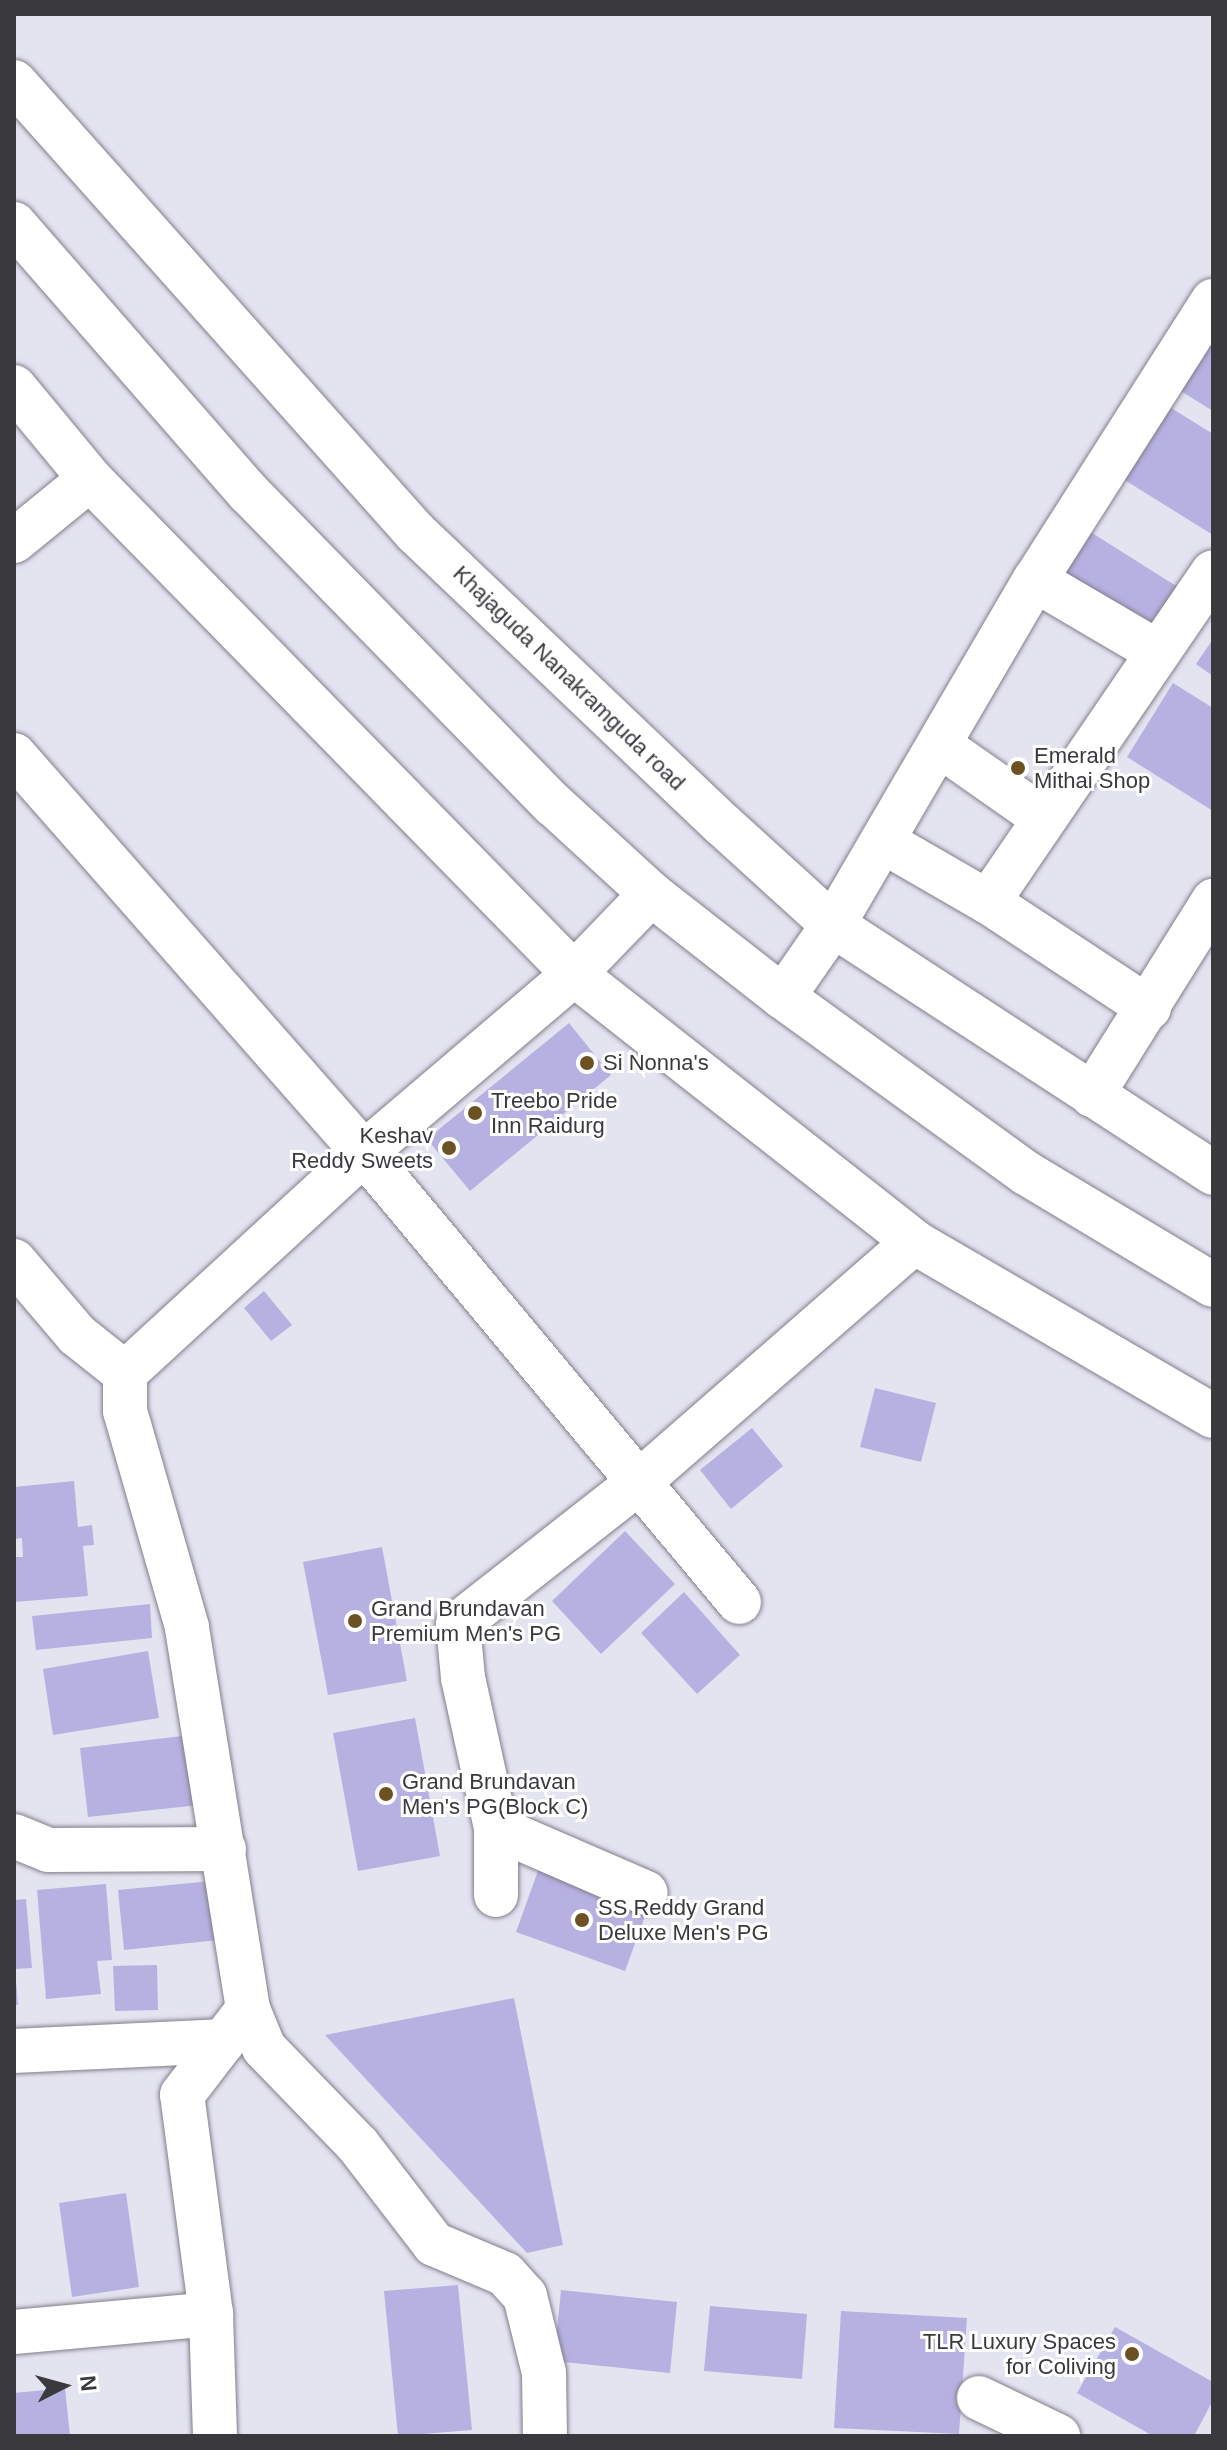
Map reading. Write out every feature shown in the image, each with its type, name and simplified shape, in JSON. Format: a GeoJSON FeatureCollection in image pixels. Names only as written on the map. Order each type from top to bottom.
{"type":"FeatureCollection","features":[{"type":"Feature","properties":{"kind":"street","name":"Khajaguda Nanakramguda road"},"geometry":{"type":"LineString","coordinates":[[14,82],[415,532],[833,925],[1213,1173]]}},
{"type":"Feature","properties":{"kind":"street"},"geometry":{"type":"LineString","coordinates":[[14,224],[249,493],[554,805],[651,894],[783,997],[1026,1173],[1213,1285]]}},
{"type":"Feature","properties":{"kind":"street"},"geometry":{"type":"LineString","coordinates":[[783,997],[833,925],[942,747],[1035,580],[1213,301]]}},
{"type":"Feature","properties":{"kind":"street"},"geometry":{"type":"LineString","coordinates":[[14,387],[90,479],[574,974],[914,1242],[1213,1416]]}},
{"type":"Feature","properties":{"kind":"street"},"geometry":{"type":"LineString","coordinates":[[14,541],[90,479]]}},
{"type":"Feature","properties":{"kind":"street"},"geometry":{"type":"LineString","coordinates":[[988,902],[1042,817],[1213,572]]}},
{"type":"Feature","properties":{"kind":"street"},"geometry":{"type":"LineString","coordinates":[[1035,580],[1156,651]]}},
{"type":"Feature","properties":{"kind":"street"},"geometry":{"type":"LineString","coordinates":[[942,747],[1042,817]]}},
{"type":"Feature","properties":{"kind":"street"},"geometry":{"type":"LineString","coordinates":[[14,755],[364,1153],[739,1602]]}},
{"type":"Feature","properties":{"kind":"street"},"geometry":{"type":"LineString","coordinates":[[884,842],[988,902],[1149,1008]]}},
{"type":"Feature","properties":{"kind":"street"},"geometry":{"type":"LineString","coordinates":[[215,2436],[211,2314],[182,2095],[236,2025],[224,1849],[187,1627],[125,1411],[125,1373],[364,1153],[574,974],[651,894]]}},
{"type":"Feature","properties":{"kind":"street"},"geometry":{"type":"LineString","coordinates":[[1092,1095],[1213,901]]}},
{"type":"Feature","properties":{"kind":"street"},"geometry":{"type":"LineString","coordinates":[[496,1895],[496,1828],[463,1678],[458,1624],[639,1482],[914,1242]]}},
{"type":"Feature","properties":{"kind":"street"},"geometry":{"type":"LineString","coordinates":[[14,1261],[77,1335],[125,1373]]}},
{"type":"Feature","properties":{"kind":"street"},"geometry":{"type":"LineString","coordinates":[[496,1828],[646,1893]]}},
{"type":"Feature","properties":{"kind":"street"},"geometry":{"type":"LineString","coordinates":[[14,1836],[48,1850],[224,1849]]}},
{"type":"Feature","properties":{"kind":"street"},"geometry":{"type":"LineString","coordinates":[[14,2051],[236,2025],[264,2048],[358,2145],[434,2244],[505,2274],[525,2296],[544,2373],[545,2436]]}},
{"type":"Feature","properties":{"kind":"street"},"geometry":{"type":"LineString","coordinates":[[14,2332],[211,2314]]}},
{"type":"Feature","properties":{"kind":"street"},"geometry":{"type":"LineString","coordinates":[[979,2398],[1058,2436]]}},
{"type":"Feature","properties":{"kind":"building"},"geometry":{"type":"Polygon","coordinates":[[[1213,335],[1213,411],[1179,390],[1213,335]]]}},
{"type":"Feature","properties":{"kind":"building"},"geometry":{"type":"Polygon","coordinates":[[[1168,406],[1213,434],[1213,535],[1123,479],[1168,406]]]}},
{"type":"Feature","properties":{"kind":"building"},"geometry":{"type":"Polygon","coordinates":[[[1089,531],[1184,591],[1151,644],[1056,584],[1089,531]]]}},
{"type":"Feature","properties":{"kind":"building"},"geometry":{"type":"Polygon","coordinates":[[[1213,639],[1213,676],[1196,664],[1213,639]]]}},
{"type":"Feature","properties":{"kind":"building"},"geometry":{"type":"Polygon","coordinates":[[[1173,683],[1213,708],[1213,811],[1127,757],[1173,683]]]}},
{"type":"Feature","properties":{"kind":"building"},"geometry":{"type":"Polygon","coordinates":[[[569,1023],[611,1075],[470,1191],[427,1139],[569,1023]]]}},
{"type":"Feature","properties":{"kind":"building"},"geometry":{"type":"Polygon","coordinates":[[[264,1291],[292,1325],[271,1341],[244,1308],[264,1291]]]}},
{"type":"Feature","properties":{"kind":"building"},"geometry":{"type":"Polygon","coordinates":[[[875,1388],[936,1403],[921,1462],[860,1447],[875,1388]]]}},
{"type":"Feature","properties":{"kind":"building"},"geometry":{"type":"Polygon","coordinates":[[[752,1428],[783,1466],[731,1509],[700,1470],[752,1428]]]}},
{"type":"Feature","properties":{"kind":"building"},"geometry":{"type":"Polygon","coordinates":[[[74,1481],[78,1527],[92,1525],[94,1545],[83,1546],[88,1596],[14,1602],[14,1557],[23,1557],[22,1538],[14,1539],[14,1487],[74,1481]]]}},
{"type":"Feature","properties":{"kind":"building"},"geometry":{"type":"Polygon","coordinates":[[[625,1531],[675,1584],[601,1654],[552,1601],[625,1531]]]}},
{"type":"Feature","properties":{"kind":"building","name":"Grand Brundavan Premium Men's PG"},"geometry":{"type":"Polygon","coordinates":[[[382,1547],[407,1681],[328,1695],[303,1562],[382,1547]]]}},
{"type":"Feature","properties":{"kind":"building"},"geometry":{"type":"Polygon","coordinates":[[[684,1592],[740,1655],[697,1694],[641,1633],[684,1592]]]}},
{"type":"Feature","properties":{"kind":"building"},"geometry":{"type":"Polygon","coordinates":[[[150,1604],[152,1638],[36,1650],[32,1616],[150,1604]]]}},
{"type":"Feature","properties":{"kind":"building"},"geometry":{"type":"Polygon","coordinates":[[[148,1651],[159,1718],[53,1735],[43,1669],[148,1651]]]}},
{"type":"Feature","properties":{"kind":"building","name":"Grand Brundavan Men's PG(Block C)"},"geometry":{"type":"Polygon","coordinates":[[[415,1718],[440,1856],[358,1871],[333,1733],[415,1718]]]}},
{"type":"Feature","properties":{"kind":"building"},"geometry":{"type":"Polygon","coordinates":[[[191,1735],[199,1805],[88,1817],[80,1748],[191,1735]]]}},
{"type":"Feature","properties":{"kind":"building","name":"SS Reddy Grand Deluxe Men's PG"},"geometry":{"type":"Polygon","coordinates":[[[539,1868],[648,1908],[625,1971],[516,1932],[539,1868]]]}},
{"type":"Feature","properties":{"kind":"building"},"geometry":{"type":"Polygon","coordinates":[[[212,1881],[218,1940],[124,1950],[118,1890],[212,1881]]]}},
{"type":"Feature","properties":{"kind":"building"},"geometry":{"type":"Polygon","coordinates":[[[106,1884],[112,1960],[97,1961],[101,1994],[46,1999],[37,1890],[106,1884]]]}},
{"type":"Feature","properties":{"kind":"building"},"geometry":{"type":"Polygon","coordinates":[[[26,1899],[32,1968],[14,1969],[14,1900],[26,1899]]]}},
{"type":"Feature","properties":{"kind":"building"},"geometry":{"type":"Polygon","coordinates":[[[157,1965],[158,2010],[115,2011],[113,1966],[157,1965]]]}},
{"type":"Feature","properties":{"kind":"building"},"geometry":{"type":"Polygon","coordinates":[[[16,1981],[18,2005],[14,2005],[16,1981]]]}},
{"type":"Feature","properties":{"kind":"building"},"geometry":{"type":"Polygon","coordinates":[[[514,1998],[563,2245],[527,2253],[325,2035],[514,1998]]]}},
{"type":"Feature","properties":{"kind":"building"},"geometry":{"type":"Polygon","coordinates":[[[126,2193],[139,2287],[72,2297],[59,2203],[126,2193]]]}},
{"type":"Feature","properties":{"kind":"building"},"geometry":{"type":"Polygon","coordinates":[[[458,2285],[472,2430],[398,2436],[384,2291],[458,2285]]]}},
{"type":"Feature","properties":{"kind":"building"},"geometry":{"type":"Polygon","coordinates":[[[561,2290],[677,2302],[670,2373],[554,2361],[561,2290]]]}},
{"type":"Feature","properties":{"kind":"building"},"geometry":{"type":"Polygon","coordinates":[[[710,2306],[807,2314],[802,2379],[704,2371],[710,2306]]]}},
{"type":"Feature","properties":{"kind":"building"},"geometry":{"type":"Polygon","coordinates":[[[841,2311],[967,2318],[959,2434],[834,2428],[841,2311]]]}},
{"type":"Feature","properties":{"kind":"building","name":"TLR Luxury Spaces for Coliving"},"geometry":{"type":"Polygon","coordinates":[[[1115,2327],[1213,2382],[1213,2400],[1194,2436],[1153,2436],[1077,2393],[1115,2327]]]}},
{"type":"Feature","properties":{"kind":"building"},"geometry":{"type":"Polygon","coordinates":[[[65,2388],[70,2436],[14,2436],[14,2393],[65,2388]]]}},
{"type":"Feature","properties":{"kind":"place","name":"Emerald Mithai Shop"},"geometry":{"type":"Point","coordinates":[1018,768]}},
{"type":"Feature","properties":{"kind":"place","name":"Si Nonna's"},"geometry":{"type":"Point","coordinates":[587,1063]}},
{"type":"Feature","properties":{"kind":"place","name":"Treebo Pride Inn Raidurg"},"geometry":{"type":"Point","coordinates":[475,1113]}},
{"type":"Feature","properties":{"kind":"place","name":"Keshav Reddy Sweets"},"geometry":{"type":"Point","coordinates":[449,1148]}},
{"type":"Feature","properties":{"kind":"place","name":"Grand Brundavan Premium Men's PG"},"geometry":{"type":"Point","coordinates":[355,1621]}},
{"type":"Feature","properties":{"kind":"place","name":"Grand Brundavan Men's PG(Block C)"},"geometry":{"type":"Point","coordinates":[386,1794]}},
{"type":"Feature","properties":{"kind":"place","name":"SS Reddy Grand Deluxe Men's PG"},"geometry":{"type":"Point","coordinates":[582,1920]}},
{"type":"Feature","properties":{"kind":"place","name":"TLR Luxury Spaces for Coliving"},"geometry":{"type":"Point","coordinates":[1132,2354]}}]}
